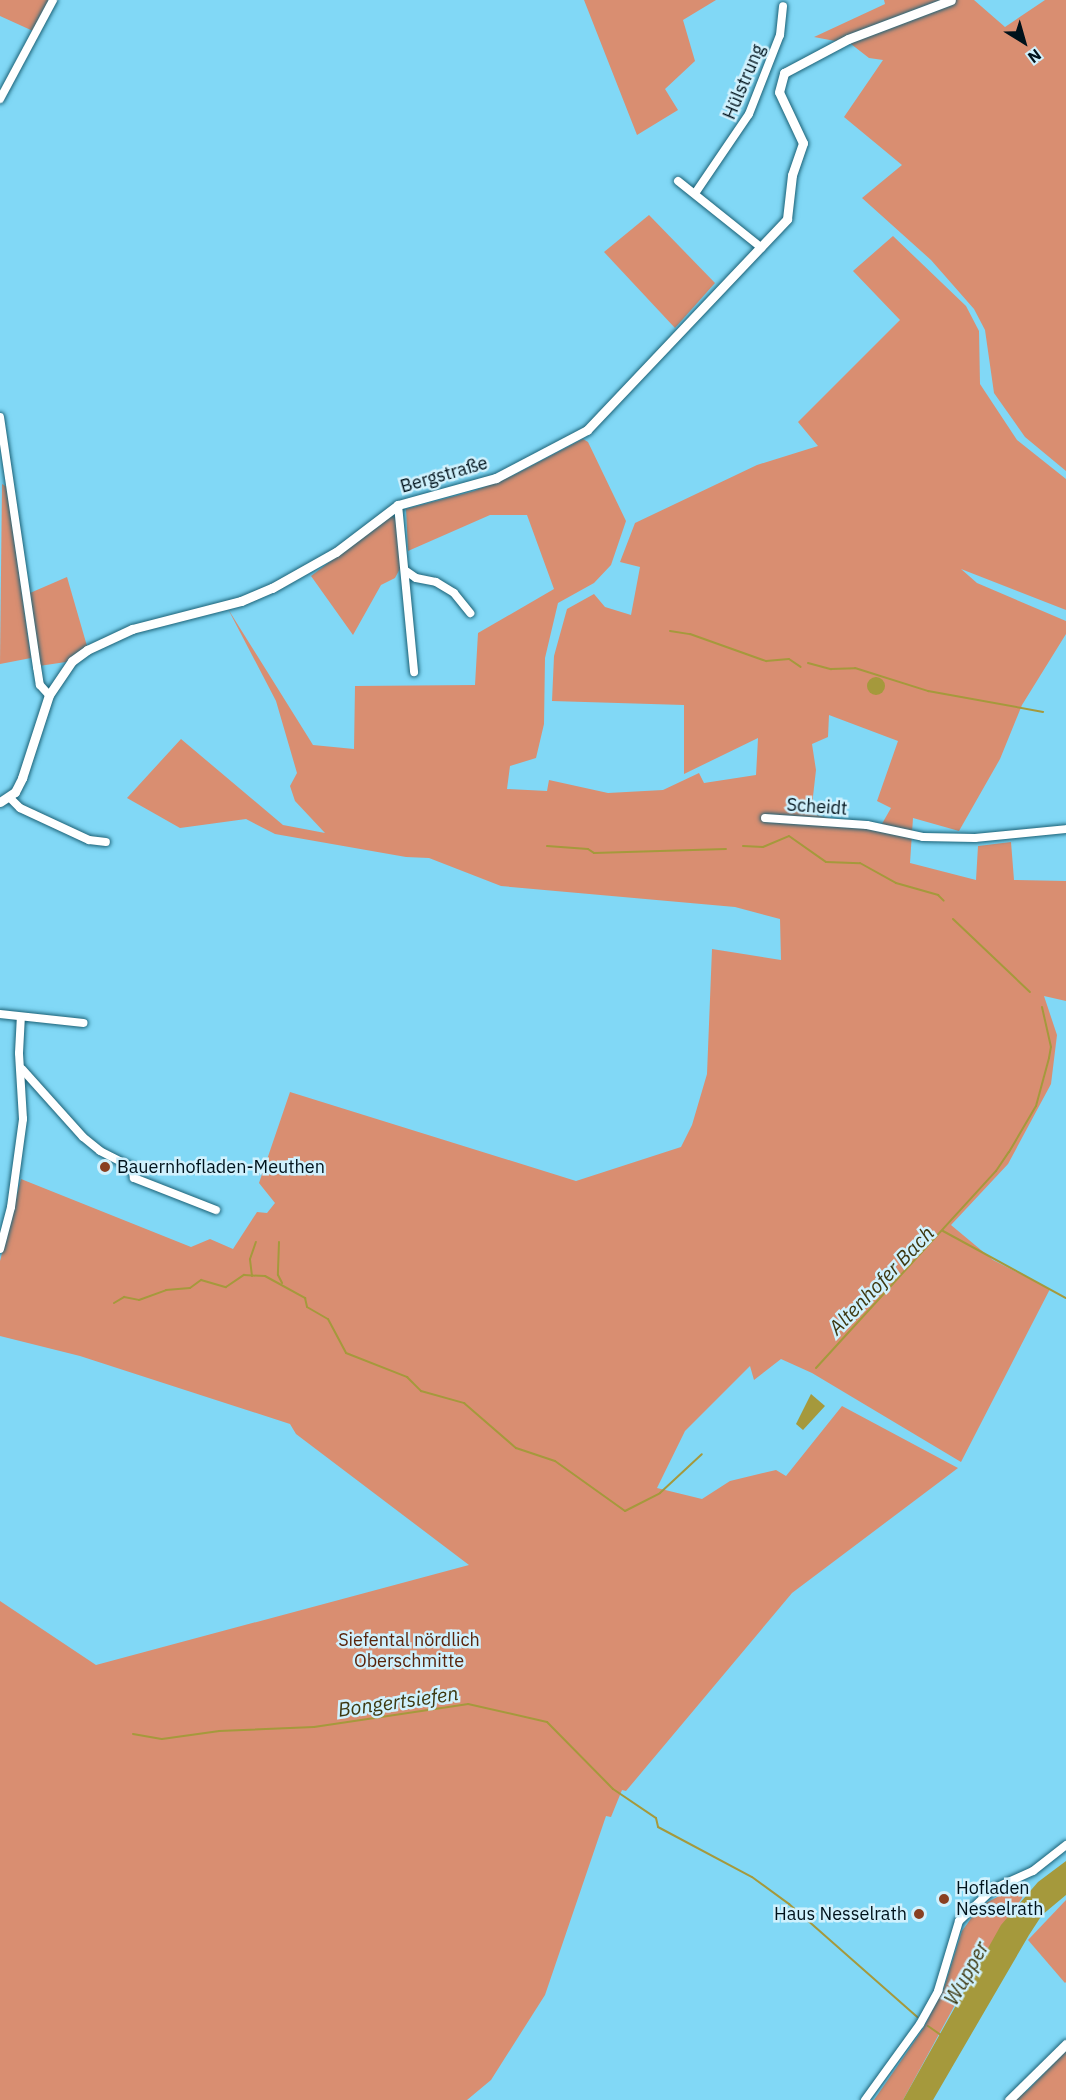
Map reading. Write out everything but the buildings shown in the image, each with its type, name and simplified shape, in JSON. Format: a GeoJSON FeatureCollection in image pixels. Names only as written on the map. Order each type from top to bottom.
{"type":"FeatureCollection","features":[{"type":"Feature","properties":{"kind":"street"},"geometry":{"type":"LineString","coordinates":[[0,99],[53,0]]}},
{"type":"Feature","properties":{"kind":"street","name":"Bergstraße"},"geometry":{"type":"LineString","coordinates":[[10,798],[21,778],[49,695],[72,661],[87,650],[132,629],[241,601],[293,578],[336,552],[398,505],[496,478],[587,430],[762,248],[787,219],[790,185],[800,154],[801,135],[778,85],[784,73],[848,39],[951,0]]}},
{"type":"Feature","properties":{"kind":"street","name":"Hülstrung"},"geometry":{"type":"LineString","coordinates":[[696,192],[749,114],[780,35],[783,6]]}},
{"type":"Feature","properties":{"kind":"street"},"geometry":{"type":"LineString","coordinates":[[678,181],[696,192],[762,248]]}},
{"type":"Feature","properties":{"kind":"street"},"geometry":{"type":"LineString","coordinates":[[0,417],[3,455],[40,685],[49,695]]}},
{"type":"Feature","properties":{"kind":"street"},"geometry":{"type":"LineString","coordinates":[[398,505],[414,672]]}},
{"type":"Feature","properties":{"kind":"street"},"geometry":{"type":"LineString","coordinates":[[406,571],[454,593],[470,613]]}},
{"type":"Feature","properties":{"kind":"street"},"geometry":{"type":"LineString","coordinates":[[0,802],[10,798],[20,808],[81,836],[106,842]]}},
{"type":"Feature","properties":{"kind":"street","name":"Scheidt"},"geometry":{"type":"LineString","coordinates":[[765,818],[867,825],[923,837],[975,838],[1066,829]]}},
{"type":"Feature","properties":{"kind":"street"},"geometry":{"type":"LineString","coordinates":[[0,1014],[84,1023]]}},
{"type":"Feature","properties":{"kind":"street"},"geometry":{"type":"LineString","coordinates":[[0,1249],[17,1171],[24,1119],[21,1018]]}},
{"type":"Feature","properties":{"kind":"street"},"geometry":{"type":"LineString","coordinates":[[22,1069],[82,1137],[100,1151],[132,1167],[134,1178],[216,1210]]}},
{"type":"Feature","properties":{"kind":"street"},"geometry":{"type":"LineString","coordinates":[[865,2100],[920,2024],[938,1991],[959,1921],[993,1889],[1033,1871],[1066,1845]]}},
{"type":"Feature","properties":{"kind":"street"},"geometry":{"type":"LineString","coordinates":[[1009,2100],[1066,2043]]}},
{"type":"Feature","properties":{"kind":"green space"},"geometry":{"type":"Polygon","coordinates":[[[0,0],[49,0],[33,31],[0,16],[0,0]]]}},
{"type":"Feature","properties":{"kind":"green space"},"geometry":{"type":"Polygon","coordinates":[[[584,0],[716,0],[683,20],[695,61],[665,89],[678,110],[637,135],[584,0]]]}},
{"type":"Feature","properties":{"kind":"green space"},"geometry":{"type":"Polygon","coordinates":[[[884,0],[974,0],[1005,27],[1045,0],[1066,0],[1066,471],[1025,437],[994,393],[985,330],[974,309],[931,260],[862,198],[902,165],[844,117],[883,60],[869,58],[851,44],[814,37],[885,4],[884,0]]]}},
{"type":"Feature","properties":{"kind":"green space"},"geometry":{"type":"Polygon","coordinates":[[[649,215],[715,283],[675,328],[604,252],[649,215]]]}},
{"type":"Feature","properties":{"kind":"green space","name":"Siefental nördlich Oberschmitte"},"geometry":{"type":"Polygon","coordinates":[[[893,236],[966,306],[979,331],[980,384],[1017,440],[1066,479],[1066,610],[961,569],[977,583],[1066,621],[1066,634],[1022,705],[1000,759],[959,831],[913,818],[910,863],[976,880],[978,846],[1011,842],[1014,880],[1066,881],[1066,1001],[1044,996],[1057,1035],[1051,1084],[1008,1164],[951,1225],[993,1260],[1050,1289],[961,1462],[812,1373],[781,1359],[754,1380],[750,1366],[685,1431],[657,1488],[702,1499],[730,1481],[776,1470],[786,1476],[842,1406],[958,1468],[792,1593],[626,1791],[622,1790],[611,1817],[606,1816],[545,1995],[491,2080],[467,2100],[0,2100],[0,1601],[96,1665],[469,1565],[296,1434],[290,1424],[80,1356],[0,1336],[0,1261],[21,1179],[191,1247],[210,1239],[233,1249],[257,1212],[267,1213],[275,1203],[259,1183],[290,1092],[576,1181],[681,1147],[692,1125],[707,1074],[712,949],[781,960],[780,919],[735,907],[501,886],[429,858],[406,857],[275,834],[246,819],[180,828],[127,798],[181,739],[283,825],[325,833],[295,801],[290,786],[297,773],[276,701],[228,609],[313,745],[354,749],[355,686],[475,685],[478,633],[554,589],[527,515],[490,515],[408,551],[406,509],[474,491],[512,476],[583,439],[588,442],[626,521],[611,565],[594,583],[558,603],[545,658],[544,724],[536,758],[510,766],[507,789],[547,791],[549,780],[608,793],[663,790],[699,773],[704,783],[756,775],[758,738],[684,774],[684,705],[552,701],[554,656],[567,609],[594,594],[605,607],[631,615],[640,567],[620,562],[635,523],[757,465],[818,446],[798,422],[900,320],[853,271],[893,236]],[[829,715],[828,737],[812,744],[816,770],[811,814],[879,829],[891,808],[877,801],[898,741],[829,715]]]}},
{"type":"Feature","properties":{"kind":"green space"},"geometry":{"type":"Polygon","coordinates":[[[2,484],[7,487],[31,658],[0,664],[2,484]]]}},
{"type":"Feature","properties":{"kind":"green space"},"geometry":{"type":"Polygon","coordinates":[[[392,515],[397,519],[403,563],[395,578],[381,585],[353,635],[311,576],[392,515]]]}},
{"type":"Feature","properties":{"kind":"green space"},"geometry":{"type":"Polygon","coordinates":[[[67,577],[87,646],[66,662],[39,666],[30,593],[67,577]]]}},
{"type":"Feature","properties":{"kind":"green space"},"geometry":{"type":"Polygon","coordinates":[[[1026,1882],[1022,1898],[974,1970],[903,2100],[874,2100],[923,2029],[944,1988],[962,1931],[980,1906],[1026,1882]]]}},
{"type":"Feature","properties":{"kind":"green space"},"geometry":{"type":"Polygon","coordinates":[[[1066,1900],[1066,1982],[1065,1983],[1028,1940],[1066,1900]]]}},
{"type":"Feature","properties":{"kind":"green space"},"geometry":{"type":"Polygon","coordinates":[[[1066,2051],[1066,2100],[1014,2100],[1028,2090],[1066,2051]]]}},
{"type":"Feature","properties":{"kind":"shaded area"},"geometry":{"type":"Polygon","coordinates":[[[872,677],[880,677],[885,682],[883,693],[872,695],[867,690],[867,682],[872,677]]]}},
{"type":"Feature","properties":{"kind":"shaded area"},"geometry":{"type":"Polygon","coordinates":[[[811,1394],[825,1406],[803,1430],[796,1424],[811,1394]]]}},
{"type":"Feature","properties":{"kind":"shaded area"},"geometry":{"type":"Polygon","coordinates":[[[1066,1861],[1066,1895],[1042,1915],[1029,1935],[933,2100],[903,2100],[1001,1925],[1038,1882],[1066,1861]]]}},
{"type":"Feature","properties":{"kind":"waterway"},"geometry":{"type":"LineString","coordinates":[[670,631],[690,634],[766,661],[789,659],[801,667]]}},
{"type":"Feature","properties":{"kind":"waterway"},"geometry":{"type":"LineString","coordinates":[[808,663],[831,669],[855,668],[928,691],[1043,712]]}},
{"type":"Feature","properties":{"kind":"waterway"},"geometry":{"type":"LineString","coordinates":[[743,846],[763,847],[789,836],[826,862],[860,863],[896,883],[938,895],[944,901]]}},
{"type":"Feature","properties":{"kind":"waterway"},"geometry":{"type":"LineString","coordinates":[[547,846],[588,849],[594,853],[726,849]]}},
{"type":"Feature","properties":{"kind":"waterway"},"geometry":{"type":"LineString","coordinates":[[953,919],[1030,992]]}},
{"type":"Feature","properties":{"kind":"waterway"},"geometry":{"type":"LineString","coordinates":[[816,1368],[996,1171],[1009,1152],[1036,1106],[1049,1058],[1051,1047],[1042,1007]]}},
{"type":"Feature","properties":{"kind":"waterway","name":"Altenhofer Bach"},"geometry":{"type":"LineString","coordinates":[[943,1231],[1066,1298]]}},
{"type":"Feature","properties":{"kind":"waterway"},"geometry":{"type":"LineString","coordinates":[[252,1276],[250,1259],[256,1242]]}},
{"type":"Feature","properties":{"kind":"waterway"},"geometry":{"type":"LineString","coordinates":[[279,1242],[278,1275],[282,1283]]}},
{"type":"Feature","properties":{"kind":"waterway","name":"Altenhofer Bach"},"geometry":{"type":"LineString","coordinates":[[114,1303],[124,1297],[139,1300],[166,1290],[190,1288],[201,1280],[226,1287],[244,1275],[265,1276],[305,1298],[307,1307],[328,1319],[346,1353],[407,1377],[421,1391],[464,1403],[516,1448],[555,1461],[625,1511],[660,1493],[702,1454]]}},
{"type":"Feature","properties":{"kind":"waterway","name":"Bongertsiefen"},"geometry":{"type":"LineString","coordinates":[[133,1734],[162,1739],[219,1731],[314,1727],[468,1704],[547,1722],[613,1789],[656,1818],[658,1827],[752,1877],[789,1904],[917,2017]]}},
{"type":"Feature","properties":{"kind":"waterway","name":"Bongertsiefen"},"geometry":{"type":"LineString","coordinates":[[928,2026],[941,2035]]}},
{"type":"Feature","properties":{"kind":"place","name":"Bauernhofladen-Meuthen"},"geometry":{"type":"Point","coordinates":[105,1167]}},
{"type":"Feature","properties":{"kind":"place","name":"Hofladen Nesselrath"},"geometry":{"type":"Point","coordinates":[944,1899]}},
{"type":"Feature","properties":{"kind":"place","name":"Haus Nesselrath"},"geometry":{"type":"Point","coordinates":[919,1914]}},
{"type":"Feature","properties":{"kind":"water label","name":"Wupper"},"geometry":{"type":"Point","coordinates":[966,1973]}}]}
